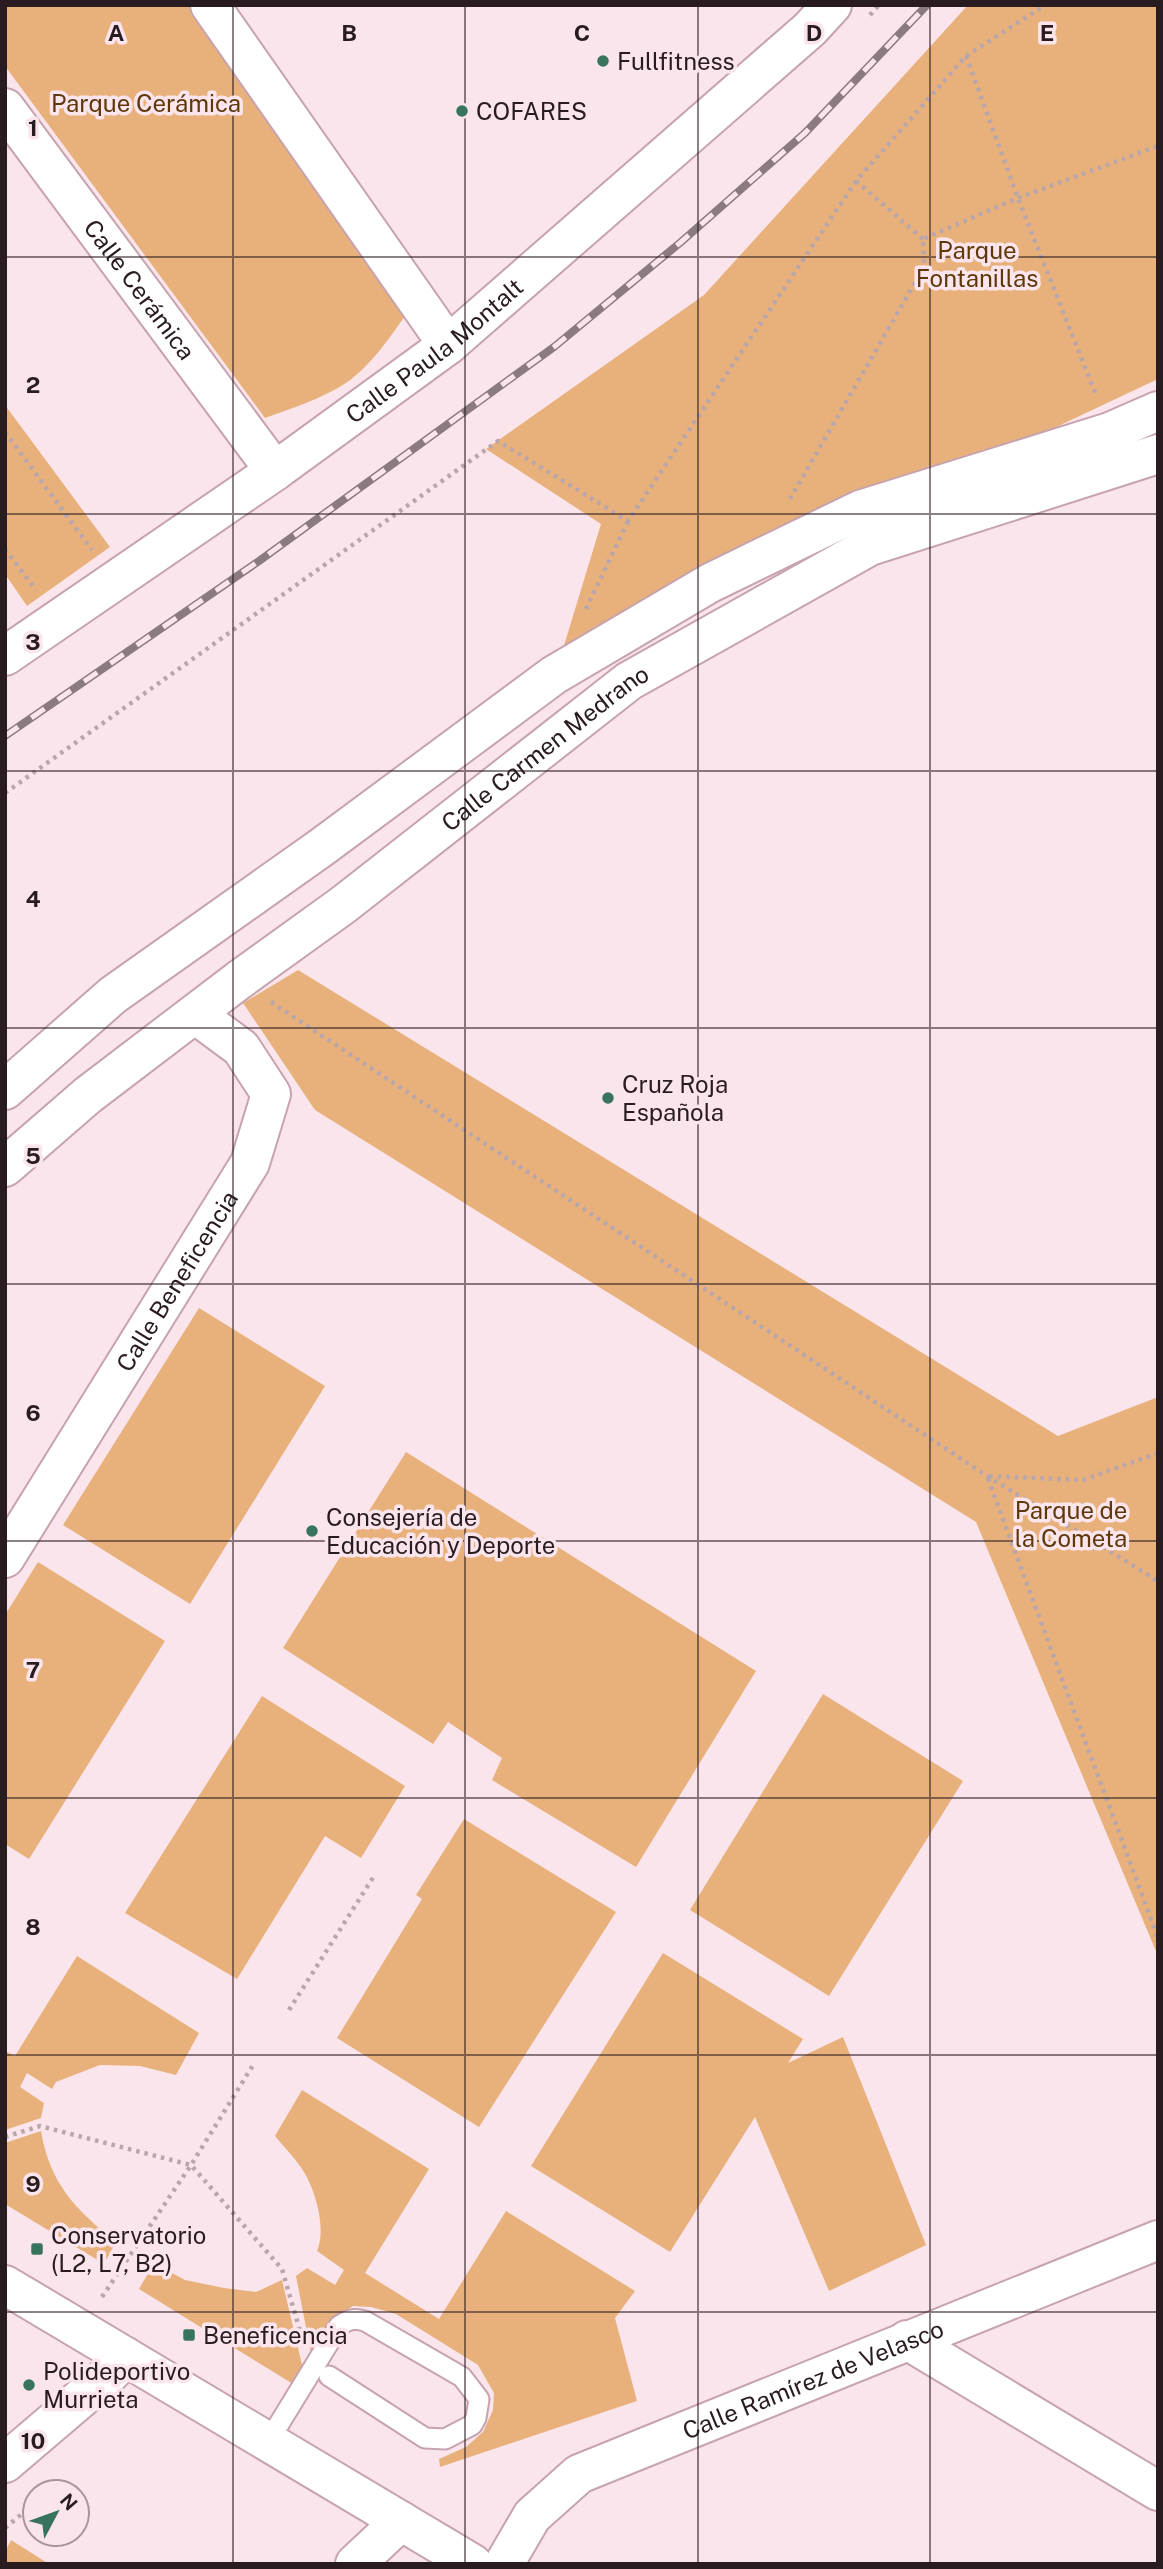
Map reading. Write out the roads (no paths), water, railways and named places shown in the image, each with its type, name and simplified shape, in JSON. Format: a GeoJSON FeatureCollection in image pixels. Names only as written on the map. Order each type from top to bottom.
{"type":"FeatureCollection","features":[{"type":"Feature","properties":{"kind":"street"},"geometry":{"type":"LineString","coordinates":[[210,5],[448,345]]}},
{"type":"Feature","properties":{"kind":"street","name":"Calle Paula Montalt"},"geometry":{"type":"LineString","coordinates":[[5,656],[275,471],[448,345],[810,29],[832,5]]}},
{"type":"Feature","properties":{"kind":"street","name":"Calle Cerámica"},"geometry":{"type":"LineString","coordinates":[[5,108],[275,471]]}},
{"type":"Feature","properties":{"kind":"street","name":"Calle Carmen Medrano"},"geometry":{"type":"LineString","coordinates":[[5,1090],[113,995],[322,847],[555,675],[710,583],[860,510],[1110,432],[1158,411]]}},
{"type":"Feature","properties":{"kind":"street","name":"Calle Carmen Medrano"},"geometry":{"type":"LineString","coordinates":[[5,1167],[88,1095],[239,980],[344,905],[629,681],[870,546],[1158,453]]}},
{"type":"Feature","properties":{"kind":"street","name":"Calle Beneficencia"},"geometry":{"type":"LineString","coordinates":[[5,1558],[250,1163],[271,1094],[241,1048],[195,1014]]}},
{"type":"Feature","properties":{"kind":"street","name":"Calle Ramírez de Velasco"},"geometry":{"type":"LineString","coordinates":[[504,2564],[532,2516],[579,2474],[1158,2240]]}},
{"type":"Feature","properties":{"kind":"street"},"geometry":{"type":"LineString","coordinates":[[5,2286],[473,2564]]}},
{"type":"Feature","properties":{"kind":"street"},"geometry":{"type":"LineString","coordinates":[[907,2340],[1158,2491]]}},
{"type":"Feature","properties":{"kind":"street"},"geometry":{"type":"LineString","coordinates":[[5,2463],[126,2357]]}},
{"type":"Feature","properties":{"kind":"street"},"geometry":{"type":"LineString","coordinates":[[355,2564],[401,2521]]}},
{"type":"Feature","properties":{"kind":"lane"},"geometry":{"type":"LineString","coordinates":[[268,2442],[320,2374],[340,2326],[355,2318],[365,2321],[462,2377],[479,2399],[476,2418],[471,2425],[445,2439],[425,2438],[320,2374]]}},
{"type":"Feature","properties":{"kind":"railway"},"geometry":{"type":"LineString","coordinates":[[5,736],[259,561],[554,347],[681,242],[805,133],[927,5]]}},
{"type":"Feature","properties":{"kind":"place","name":"Fullfitness"},"geometry":{"type":"Point","coordinates":[603,61]}},
{"type":"Feature","properties":{"kind":"place","name":"COFARES"},"geometry":{"type":"Point","coordinates":[462,111]}},
{"type":"Feature","properties":{"kind":"place","name":"Cruz Roja Española"},"geometry":{"type":"Point","coordinates":[608,1098]}},
{"type":"Feature","properties":{"kind":"place","name":"Consejería de Educación y Deporte"},"geometry":{"type":"Point","coordinates":[312,1531]}},
{"type":"Feature","properties":{"kind":"place","name":"Conservatorio (L2, L7, B2)"},"geometry":{"type":"Point","coordinates":[37,2249]}},
{"type":"Feature","properties":{"kind":"place","name":"Beneficencia"},"geometry":{"type":"Point","coordinates":[189,2335]}},
{"type":"Feature","properties":{"kind":"place","name":"Polideportivo Murrieta"},"geometry":{"type":"Point","coordinates":[29,2385]}},
{"type":"Feature","properties":{"kind":"park label","name":"Parque Cerámica"},"geometry":{"type":"Point","coordinates":[146,103]}},
{"type":"Feature","properties":{"kind":"park label","name":"Parque Fontanillas"},"geometry":{"type":"Point","coordinates":[977,264]}},
{"type":"Feature","properties":{"kind":"park label","name":"Parque de la Cometa"},"geometry":{"type":"Point","coordinates":[1071,1524]}}]}
